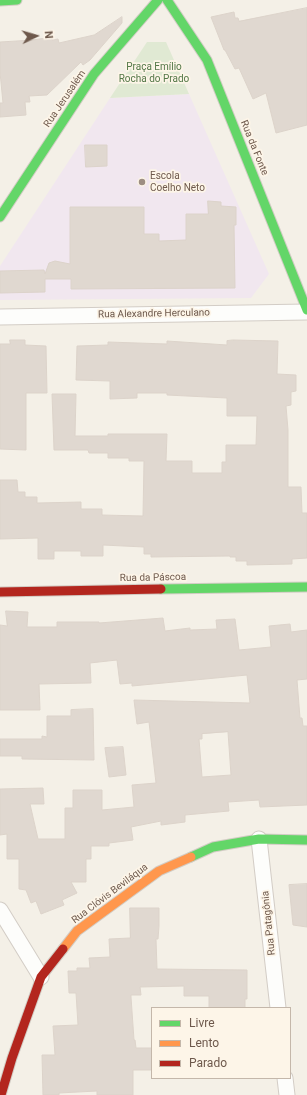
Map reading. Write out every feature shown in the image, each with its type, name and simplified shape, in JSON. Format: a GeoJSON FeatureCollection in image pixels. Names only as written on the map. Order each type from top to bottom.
{"type":"FeatureCollection","features":[{"type":"Feature","properties":{"kind":"street"},"geometry":{"type":"LineString","coordinates":[[0,1],[17,0]]}},
{"type":"Feature","properties":{"kind":"street","name":"Rua Jerusalém"},"geometry":{"type":"LineString","coordinates":[[0,217],[94,74],[158,0]]}},
{"type":"Feature","properties":{"kind":"street","name":"Rua da Fonte"},"geometry":{"type":"LineString","coordinates":[[167,0],[207,60],[307,311]]}},
{"type":"Feature","properties":{"kind":"street","name":"Rua Alexandre Herculano"},"geometry":{"type":"LineString","coordinates":[[0,317],[307,311]]}},
{"type":"Feature","properties":{"kind":"street","name":"Rua da Páscoa"},"geometry":{"type":"LineString","coordinates":[[0,592],[307,587]]}},
{"type":"Feature","properties":{"kind":"street","name":"Rua Clóvis Beviláqua"},"geometry":{"type":"LineString","coordinates":[[1,1095],[6,1060],[41,977],[77,932],[159,871],[213,847],[259,838],[307,840]]}},
{"type":"Feature","properties":{"kind":"street","name":"Rua Patagônia"},"geometry":{"type":"LineString","coordinates":[[259,838],[278,1007]]}},
{"type":"Feature","properties":{"kind":"street"},"geometry":{"type":"LineString","coordinates":[[0,910],[41,977]]}},
{"type":"Feature","properties":{"kind":"street"},"geometry":{"type":"LineString","coordinates":[[285,1079],[287,1095]]}},
{"type":"Feature","properties":{"kind":"shaded area","name":"Escola Coelho Neto"},"geometry":{"type":"Polygon","coordinates":[[[189,94],[269,274],[251,298],[0,300],[0,266],[110,98],[189,94]]]}},
{"type":"Feature","properties":{"kind":"green space","name":"Praça Emílio Rocha do Prado"},"geometry":{"type":"Polygon","coordinates":[[[147,42],[166,42],[189,94],[110,98],[147,42]]]}},
{"type":"Feature","properties":{"kind":"building"},"geometry":{"type":"Polygon","coordinates":[[[307,8],[307,125],[276,133],[266,93],[253,99],[239,68],[235,69],[224,50],[211,17],[234,12],[235,18],[238,18],[239,21],[307,8]]]}},
{"type":"Feature","properties":{"kind":"building"},"geometry":{"type":"Polygon","coordinates":[[[122,17],[122,23],[90,60],[83,65],[81,62],[47,95],[29,96],[30,102],[25,102],[26,115],[0,117],[0,103],[3,103],[0,72],[0,42],[52,37],[52,40],[58,39],[59,43],[94,35],[122,17]]]}},
{"type":"Feature","properties":{"kind":"building"},"geometry":{"type":"Polygon","coordinates":[[[85,145],[107,145],[107,166],[86,167],[85,145]]]}},
{"type":"Feature","properties":{"kind":"building"},"geometry":{"type":"Polygon","coordinates":[[[208,201],[221,202],[221,206],[236,207],[236,225],[234,225],[235,288],[71,289],[71,279],[45,279],[45,292],[0,293],[0,271],[44,270],[45,274],[49,263],[55,261],[70,264],[70,207],[144,207],[144,234],[159,234],[159,241],[186,240],[186,214],[208,214],[208,201]]]}},
{"type":"Feature","properties":{"kind":"building"},"geometry":{"type":"Polygon","coordinates":[[[10,340],[25,340],[25,345],[46,346],[47,393],[26,393],[26,450],[0,449],[0,344],[10,344],[10,340]]]}},
{"type":"Feature","properties":{"kind":"building"},"geometry":{"type":"Polygon","coordinates":[[[167,341],[227,345],[227,341],[278,341],[277,374],[296,375],[296,391],[291,392],[291,405],[286,406],[288,430],[288,487],[301,487],[302,513],[307,513],[307,558],[292,559],[292,564],[247,565],[247,561],[236,561],[236,557],[230,556],[151,557],[151,554],[144,554],[144,547],[103,545],[103,556],[81,556],[81,551],[54,551],[54,559],[38,559],[38,538],[0,539],[0,480],[17,480],[18,492],[25,492],[25,497],[37,497],[37,503],[81,502],[81,509],[102,509],[102,515],[143,516],[144,461],[129,461],[129,458],[108,458],[108,453],[89,453],[88,450],[54,450],[52,394],[76,394],[75,436],[108,436],[108,434],[167,434],[166,461],[192,461],[192,473],[222,473],[222,462],[226,462],[226,445],[256,445],[257,416],[227,416],[227,398],[167,395],[167,393],[137,393],[137,398],[110,399],[110,381],[76,380],[77,346],[108,345],[108,342],[167,344],[167,341]]]}},
{"type":"Feature","properties":{"kind":"building"},"geometry":{"type":"Polygon","coordinates":[[[6,611],[28,612],[27,627],[57,627],[57,622],[99,623],[163,618],[165,631],[190,628],[190,630],[217,629],[216,620],[235,619],[239,650],[271,647],[269,626],[290,624],[291,632],[307,630],[307,679],[297,680],[300,718],[302,718],[303,726],[307,726],[307,805],[260,807],[259,800],[228,802],[229,811],[185,815],[185,822],[161,825],[161,821],[131,827],[133,840],[109,843],[109,846],[91,846],[91,859],[86,859],[86,882],[71,882],[77,893],[62,900],[64,905],[41,914],[36,901],[31,903],[26,890],[19,889],[19,859],[7,859],[7,834],[0,835],[0,789],[43,788],[44,804],[30,804],[38,839],[65,839],[65,808],[73,808],[73,790],[102,790],[102,810],[134,807],[132,785],[156,783],[149,722],[137,724],[134,700],[250,703],[247,675],[132,686],[132,683],[120,684],[117,660],[90,663],[91,683],[39,684],[40,710],[0,710],[0,625],[7,626],[6,611]],[[228,732],[202,734],[202,739],[199,739],[202,777],[231,775],[228,732]]]}},
{"type":"Feature","properties":{"kind":"building"},"geometry":{"type":"Polygon","coordinates":[[[93,709],[94,760],[22,759],[22,756],[0,756],[0,739],[42,739],[42,736],[47,737],[47,716],[71,716],[71,710],[93,709]]]}},
{"type":"Feature","properties":{"kind":"building"},"geometry":{"type":"Polygon","coordinates":[[[123,747],[126,775],[109,777],[105,748],[123,747]]]}},
{"type":"Feature","properties":{"kind":"building"},"geometry":{"type":"Polygon","coordinates":[[[307,884],[307,927],[293,925],[289,885],[307,884]]]}},
{"type":"Feature","properties":{"kind":"building"},"geometry":{"type":"Polygon","coordinates":[[[130,908],[159,908],[158,939],[156,939],[157,969],[247,970],[247,999],[245,999],[245,1007],[209,1007],[209,996],[184,996],[184,986],[140,987],[141,995],[131,995],[134,1040],[136,1048],[151,1048],[151,1070],[133,1070],[133,1095],[97,1095],[97,1091],[43,1095],[42,1055],[55,1055],[53,1026],[78,1025],[76,993],[69,993],[68,971],[77,971],[77,968],[90,968],[89,958],[110,957],[109,939],[130,938],[130,908]]]}},
{"type":"Feature","properties":{"kind":"traffic: fast"},"geometry":{"type":"LineString","coordinates":[[0,1],[17,0]]}},
{"type":"Feature","properties":{"kind":"traffic: fast"},"geometry":{"type":"LineString","coordinates":[[0,217],[94,74],[158,0]]}},
{"type":"Feature","properties":{"kind":"traffic: fast"},"geometry":{"type":"LineString","coordinates":[[167,0],[207,60],[307,310]]}},
{"type":"Feature","properties":{"kind":"traffic: fast"},"geometry":{"type":"LineString","coordinates":[[161,589],[307,587]]}},
{"type":"Feature","properties":{"kind":"traffic: fast"},"geometry":{"type":"LineString","coordinates":[[191,857],[213,847],[259,839],[307,840]]}},
{"type":"Feature","properties":{"kind":"traffic: slow"},"geometry":{"type":"LineString","coordinates":[[63,949],[77,931],[159,871],[191,857]]}},
{"type":"Feature","properties":{"kind":"traffic: jam"},"geometry":{"type":"LineString","coordinates":[[0,592],[161,589]]}},
{"type":"Feature","properties":{"kind":"traffic: jam"},"geometry":{"type":"LineString","coordinates":[[1,1095],[12,1058],[41,977],[63,949]]}},
{"type":"Feature","properties":{"kind":"place","name":"Escola Coelho Neto"},"geometry":{"type":"Point","coordinates":[142,182]}}]}
